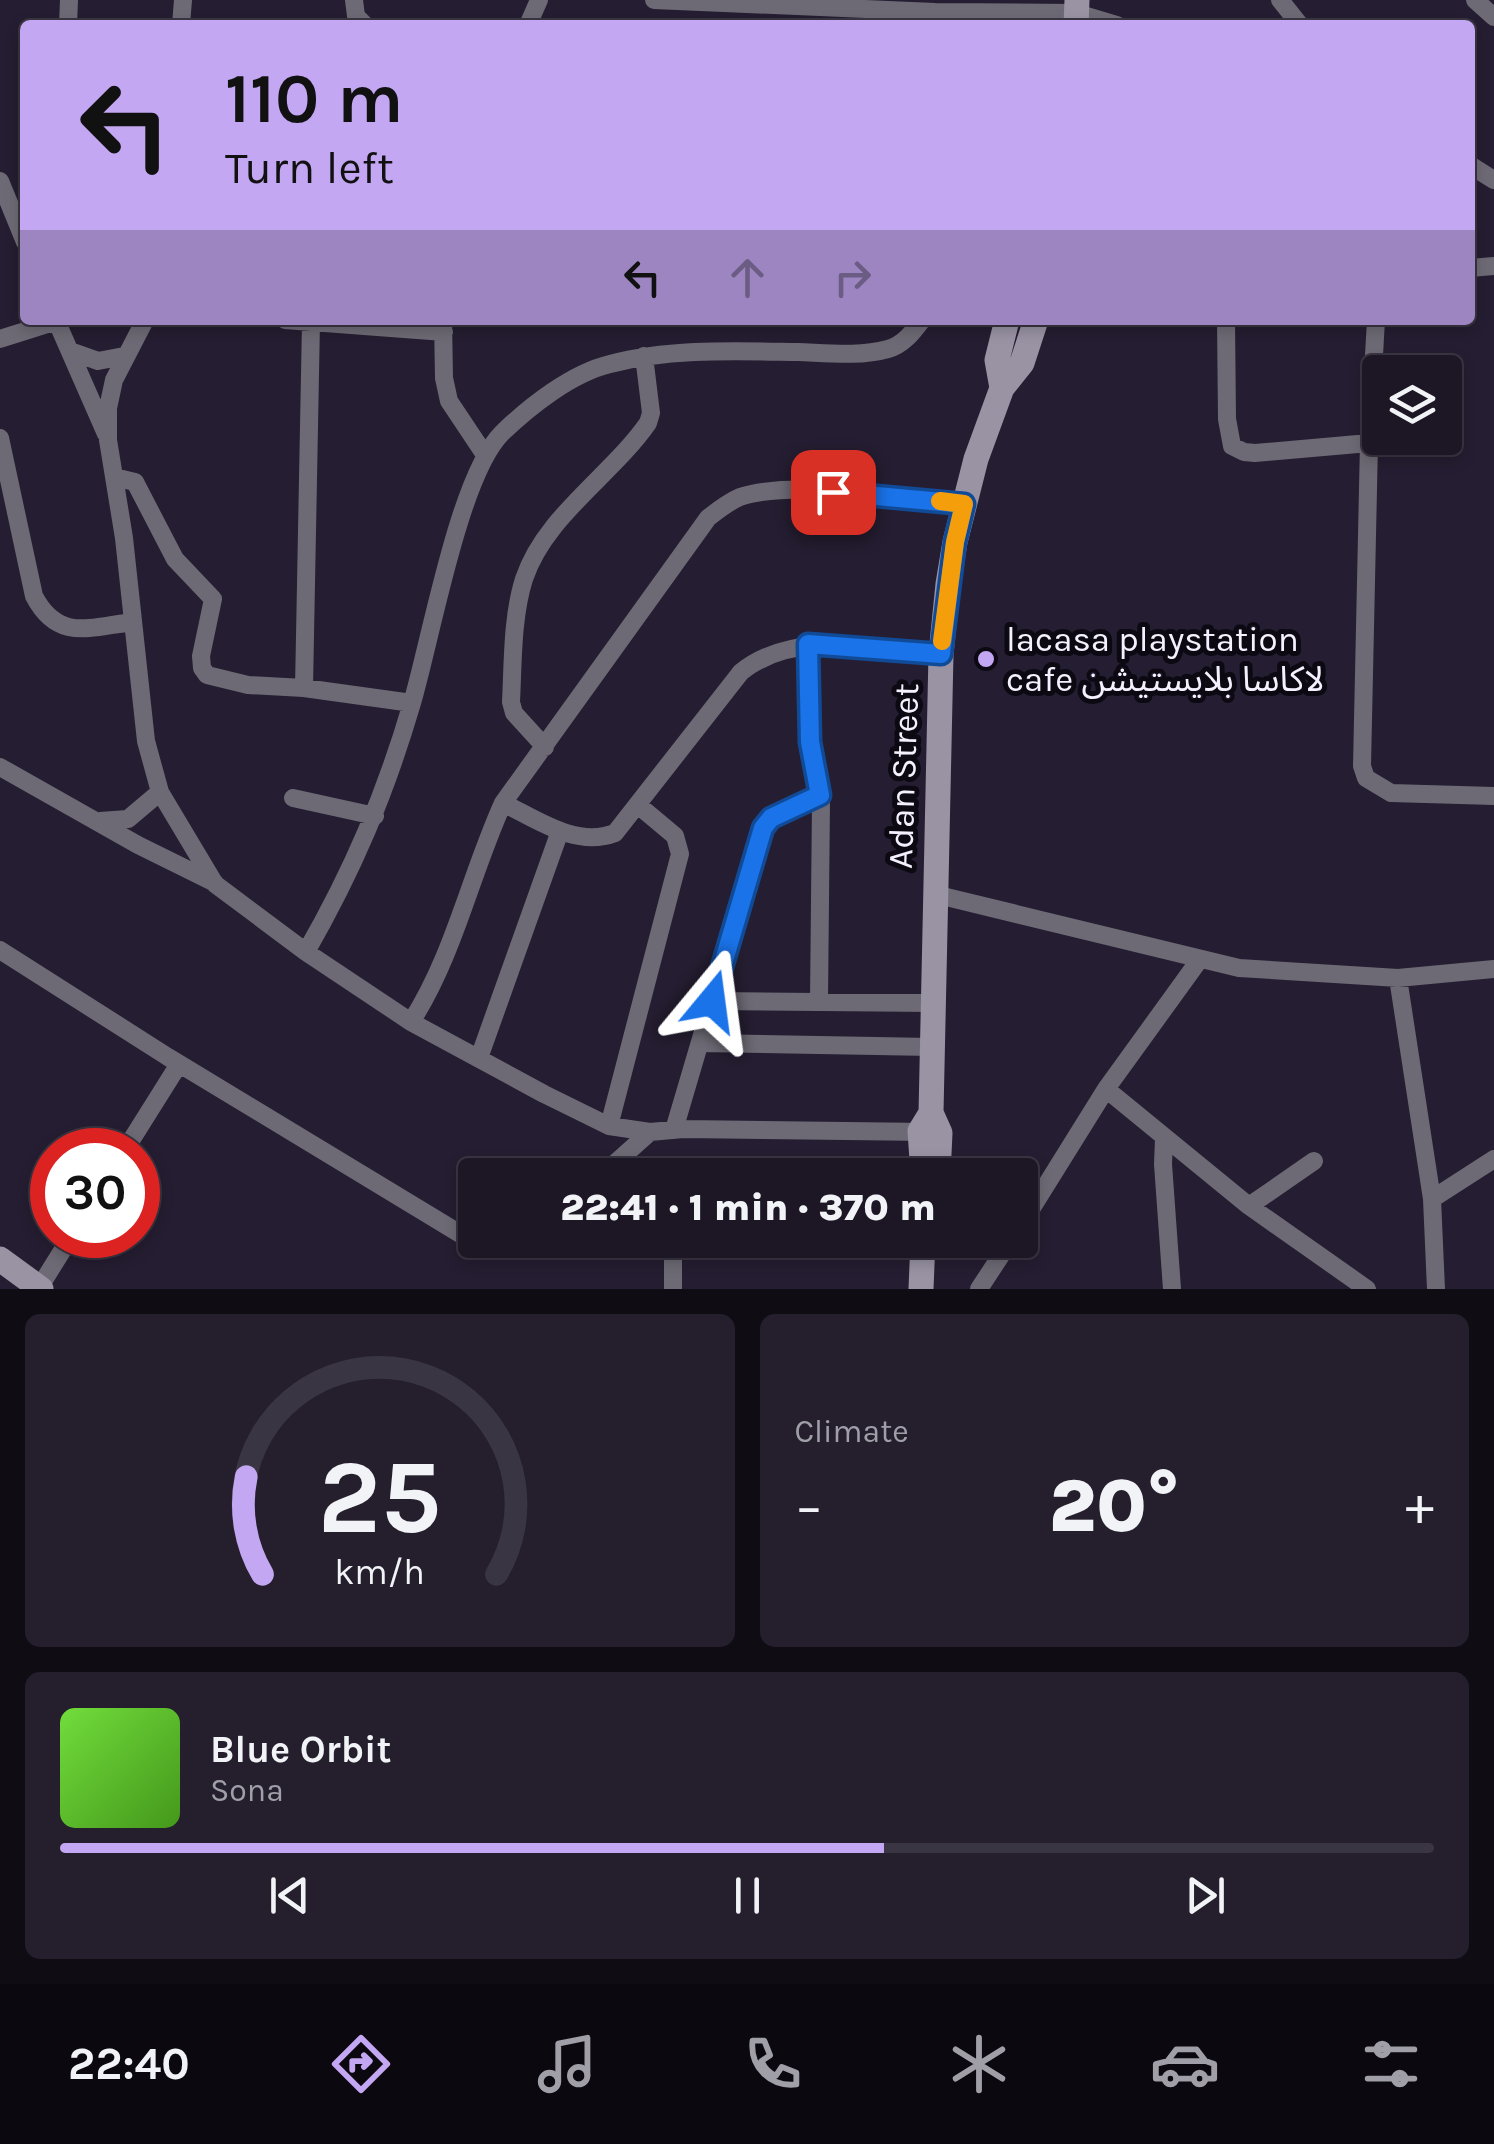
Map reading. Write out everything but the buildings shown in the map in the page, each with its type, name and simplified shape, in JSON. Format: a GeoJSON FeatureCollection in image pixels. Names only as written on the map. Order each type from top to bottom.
{"type":"FeatureCollection","features":[{"type":"Feature","properties":{"kind":"street"},"geometry":{"type":"LineString","coordinates":[[654,0],[941,12],[1077,13]]}},
{"type":"Feature","properties":{"kind":"street"},"geometry":{"type":"LineString","coordinates":[[1280,0],[1296,20]]}},
{"type":"Feature","properties":{"kind":"street"},"geometry":{"type":"LineString","coordinates":[[1476,0],[1494,17]]}},
{"type":"Feature","properties":{"kind":"street"},"geometry":{"type":"LineString","coordinates":[[0,180],[5,207],[20,233]]}},
{"type":"Feature","properties":{"kind":"street"},"geometry":{"type":"LineString","coordinates":[[0,339],[41,325]]}},
{"type":"Feature","properties":{"kind":"street"},"geometry":{"type":"LineString","coordinates":[[58,325],[108,440]]}},
{"type":"Feature","properties":{"kind":"street"},"geometry":{"type":"LineString","coordinates":[[141,325],[111,392],[108,440],[146,742],[160,792],[216,884]]}},
{"type":"Feature","properties":{"kind":"street"},"geometry":{"type":"LineString","coordinates":[[304,688],[311,325]]}},
{"type":"Feature","properties":{"kind":"street"},"geometry":{"type":"LineString","coordinates":[[411,325],[444,326],[444,378],[449,401],[485,455]]}},
{"type":"Feature","properties":{"kind":"street"},"geometry":{"type":"LineString","coordinates":[[306,952],[375,816],[412,702],[451,554],[485,455],[514,422],[582,375],[605,365],[644,356],[731,351],[884,350],[904,341],[918,325]]}},
{"type":"Feature","properties":{"kind":"street","name":"Adan Street"},"geometry":{"type":"LineString","coordinates":[[1002,388],[997,360],[1006,325]]}},
{"type":"Feature","properties":{"kind":"street"},"geometry":{"type":"LineString","coordinates":[[1226,325],[1227,420],[1232,446],[1255,453],[1362,444]]}},
{"type":"Feature","properties":{"kind":"street"},"geometry":{"type":"LineString","coordinates":[[1374,355],[1376,325]]}},
{"type":"Feature","properties":{"kind":"street","name":"Adan Street"},"geometry":{"type":"LineString","coordinates":[[925,1158],[930,1126],[941,654],[955,542],[1002,388],[1022,363],[1032,331]]}},
{"type":"Feature","properties":{"kind":"street"},"geometry":{"type":"LineString","coordinates":[[70,351],[98,361],[124,356]]}},
{"type":"Feature","properties":{"kind":"street"},"geometry":{"type":"LineString","coordinates":[[545,747],[514,713],[511,702],[525,576],[540,546],[648,423],[651,413],[644,356]]}},
{"type":"Feature","properties":{"kind":"street"},"geometry":{"type":"LineString","coordinates":[[0,438],[34,596],[42,612],[70,628],[133,622]]}},
{"type":"Feature","properties":{"kind":"street"},"geometry":{"type":"LineString","coordinates":[[1369,455],[1362,766],[1366,778],[1391,792],[1494,796]]}},
{"type":"Feature","properties":{"kind":"street"},"geometry":{"type":"LineString","coordinates":[[114,477],[135,482],[175,559],[213,599],[201,656],[202,668],[208,675],[248,685],[412,702]]}},
{"type":"Feature","properties":{"kind":"street"},"geometry":{"type":"LineString","coordinates":[[411,1022],[438,977],[503,803],[691,540],[722,507],[756,493],[806,491],[964,504]]}},
{"type":"Feature","properties":{"kind":"street"},"geometry":{"type":"LineString","coordinates":[[503,803],[560,830],[599,839],[615,833],[741,672],[758,658],[808,644],[941,654]]}},
{"type":"Feature","properties":{"kind":"street"},"geometry":{"type":"LineString","coordinates":[[808,644],[810,742],[820,795],[819,1000]]}},
{"type":"Feature","properties":{"kind":"street"},"geometry":{"type":"LineString","coordinates":[[0,767],[216,884],[306,952],[411,1022],[609,1126],[650,1132],[930,1126]]}},
{"type":"Feature","properties":{"kind":"street"},"geometry":{"type":"LineString","coordinates":[[100,822],[128,819],[160,792]]}},
{"type":"Feature","properties":{"kind":"street"},"geometry":{"type":"LineString","coordinates":[[674,1130],[763,828],[771,818],[820,795]]}},
{"type":"Feature","properties":{"kind":"street"},"geometry":{"type":"LineString","coordinates":[[293,798],[375,816]]}},
{"type":"Feature","properties":{"kind":"street"},"geometry":{"type":"LineString","coordinates":[[609,1126],[680,854],[676,836],[638,805]]}},
{"type":"Feature","properties":{"kind":"street"},"geometry":{"type":"LineString","coordinates":[[479,1058],[560,830]]}},
{"type":"Feature","properties":{"kind":"street"},"geometry":{"type":"LineString","coordinates":[[934,894],[1239,968],[1398,978],[1494,969]]}},
{"type":"Feature","properties":{"kind":"street"},"geometry":{"type":"LineString","coordinates":[[0,950],[179,1064],[458,1232]]}},
{"type":"Feature","properties":{"kind":"street"},"geometry":{"type":"LineString","coordinates":[[1038,1198],[1106,1089],[1200,959]]}},
{"type":"Feature","properties":{"kind":"street"},"geometry":{"type":"LineString","coordinates":[[1398,978],[1432,1199],[1436,1289]]}},
{"type":"Feature","properties":{"kind":"street"},"geometry":{"type":"LineString","coordinates":[[712,1001],[933,1002]]}},
{"type":"Feature","properties":{"kind":"street"},"geometry":{"type":"LineString","coordinates":[[701,1042],[932,1047]]}},
{"type":"Feature","properties":{"kind":"street"},"geometry":{"type":"LineString","coordinates":[[139,1128],[179,1064]]}},
{"type":"Feature","properties":{"kind":"street"},"geometry":{"type":"LineString","coordinates":[[1106,1089],[1249,1206],[1367,1289]]}},
{"type":"Feature","properties":{"kind":"street","name":"Adan Street"},"geometry":{"type":"LineString","coordinates":[[930,1126],[935,1158]]}},
{"type":"Feature","properties":{"kind":"street"},"geometry":{"type":"LineString","coordinates":[[621,1158],[650,1132]]}},
{"type":"Feature","properties":{"kind":"street"},"geometry":{"type":"LineString","coordinates":[[1164,1139],[1162,1164],[1172,1289]]}},
{"type":"Feature","properties":{"kind":"street"},"geometry":{"type":"LineString","coordinates":[[1432,1199],[1494,1159]]}},
{"type":"Feature","properties":{"kind":"street"},"geometry":{"type":"LineString","coordinates":[[1249,1206],[1314,1161]]}},
{"type":"Feature","properties":{"kind":"street"},"geometry":{"type":"LineString","coordinates":[[0,1259],[40,1289],[58,1258]]}},
{"type":"Feature","properties":{"kind":"street"},"geometry":{"type":"LineString","coordinates":[[673,1289],[674,1258]]}},
{"type":"Feature","properties":{"kind":"street"},"geometry":{"type":"LineString","coordinates":[[921,1289],[922,1258]]}},
{"type":"Feature","properties":{"kind":"street"},"geometry":{"type":"LineString","coordinates":[[937,1258],[938,1289]]}},
{"type":"Feature","properties":{"kind":"street"},"geometry":{"type":"LineString","coordinates":[[979,1289],[1000,1258]]}},
{"type":"Feature","properties":{"kind":"slow traffic"},"geometry":{"type":"LineString","coordinates":[[940,501],[964,504],[948,584],[942,641]]}},
{"type":"Feature","properties":{"kind":"place","name":"lacasa playstation cafe لاكاسا بلايستيشن"},"geometry":{"type":"Point","coordinates":[986,659]}},
{"type":"Feature","properties":{"kind":"route"},"geometry":{"type":"LineString","coordinates":[[712,1001],[763,828],[771,818],[820,795],[810,742],[808,644],[941,654],[948,584],[964,504],[833,492]]}}]}
